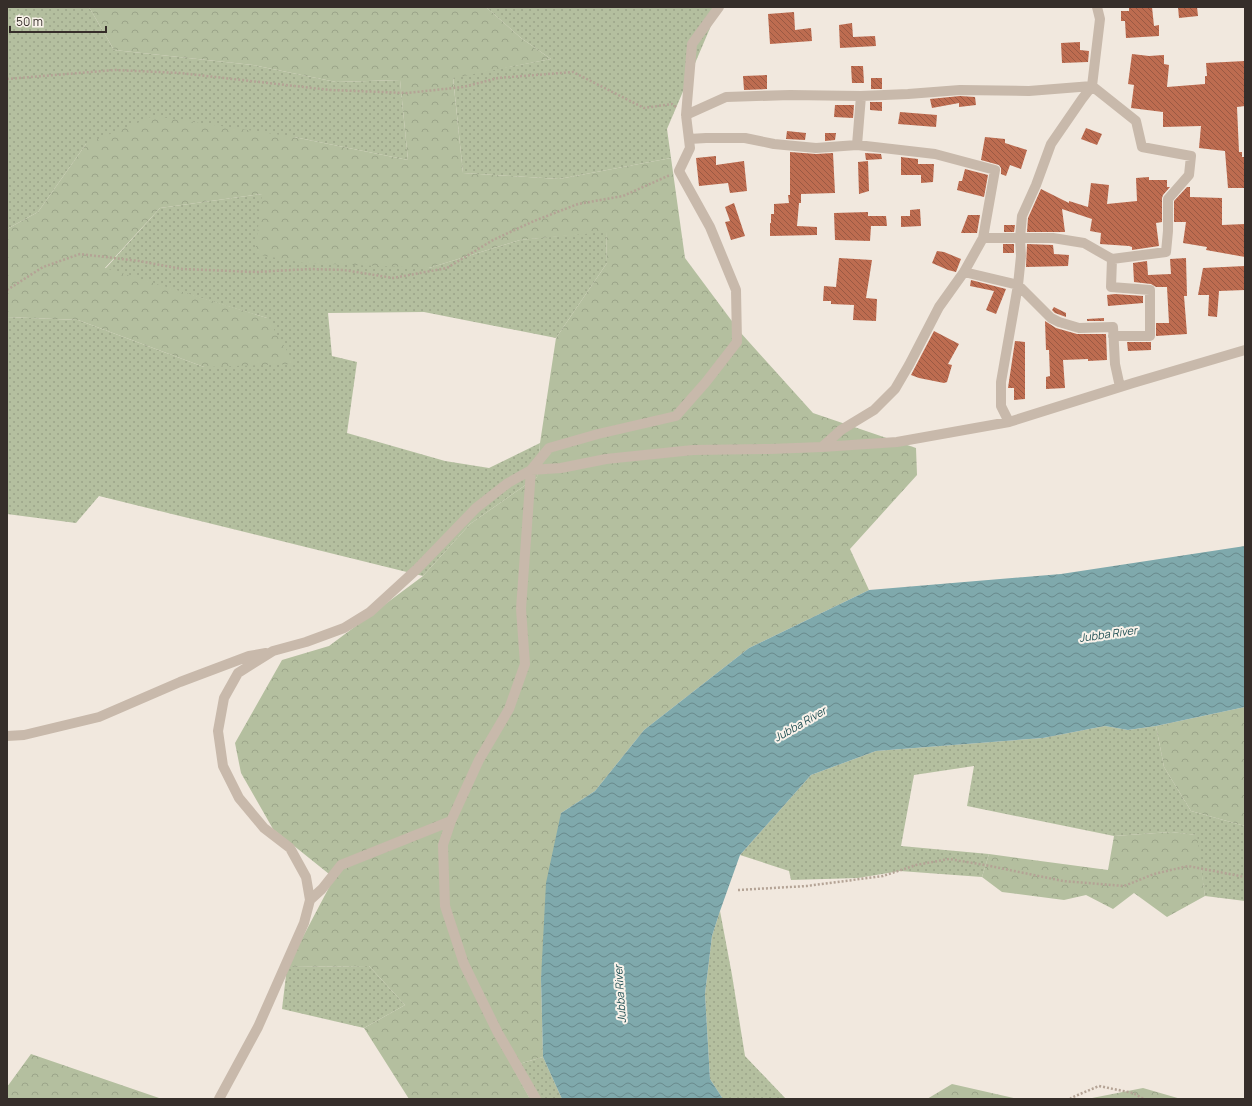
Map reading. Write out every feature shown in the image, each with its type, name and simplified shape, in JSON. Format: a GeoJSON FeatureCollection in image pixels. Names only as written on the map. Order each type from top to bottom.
{"type":"FeatureCollection","features":[{"type":"Feature","properties":{"kind":"street"},"geometry":{"type":"LineString","coordinates":[[7,736],[24,735],[99,717],[194,677],[249,656],[306,642],[344,628],[370,612],[418,569],[476,508],[508,483],[531,470],[549,448],[598,434],[676,416],[706,382],[737,342],[736,290],[710,228],[679,171],[690,148],[686,115],[692,44],[719,7]]}},
{"type":"Feature","properties":{"kind":"street"},"geometry":{"type":"LineString","coordinates":[[1009,422],[1001,406],[1001,382],[1018,285],[1021,256],[1020,238],[1022,216],[1036,186],[1051,144],[1092,86],[1100,19],[1097,7]]}},
{"type":"Feature","properties":{"kind":"street"},"geometry":{"type":"LineString","coordinates":[[686,115],[726,97],[790,95],[861,96],[960,90],[1029,91],[1092,86],[1136,121],[1142,147],[1191,156],[1189,176],[1168,199],[1168,231],[1166,252],[1112,259],[1084,244],[1053,238],[983,238]]}},
{"type":"Feature","properties":{"kind":"street"},"geometry":{"type":"LineString","coordinates":[[857,145],[861,96]]}},
{"type":"Feature","properties":{"kind":"street"},"geometry":{"type":"LineString","coordinates":[[689,140],[706,138],[744,138],[774,144],[816,148],[857,145],[935,154],[995,170],[983,238],[964,272],[939,307],[895,389],[874,410],[841,430],[822,447]]}},
{"type":"Feature","properties":{"kind":"street"},"geometry":{"type":"LineString","coordinates":[[1112,259],[1111,287],[1150,290],[1150,336],[1113,336]]}},
{"type":"Feature","properties":{"kind":"street"},"geometry":{"type":"LineString","coordinates":[[964,272],[1018,285],[1051,318],[1059,322],[1079,328],[1113,326],[1115,364],[1120,387]]}},
{"type":"Feature","properties":{"kind":"street"},"geometry":{"type":"LineString","coordinates":[[531,470],[561,468],[606,459],[693,450],[822,447],[897,442],[1009,422],[1245,350]]}},
{"type":"Feature","properties":{"kind":"street"},"geometry":{"type":"LineString","coordinates":[[531,470],[522,609],[525,664],[508,709],[479,760],[451,821],[443,845],[445,906],[464,964],[498,1033],[536,1099]]}},
{"type":"Feature","properties":{"kind":"street"},"geometry":{"type":"LineString","coordinates":[[219,1099],[258,1028],[304,923],[310,900],[306,877],[290,848],[264,828],[239,798],[223,766],[218,731],[224,698],[238,673],[273,651]]}},
{"type":"Feature","properties":{"kind":"street"},"geometry":{"type":"LineString","coordinates":[[310,900],[322,889],[341,865],[451,821]]}},
{"type":"Feature","properties":{"kind":"path"},"geometry":{"type":"LineString","coordinates":[[7,79],[115,70],[180,73],[330,90],[408,93],[463,87],[498,78],[573,72],[644,108],[672,104],[686,115]]}},
{"type":"Feature","properties":{"kind":"path"},"geometry":{"type":"LineString","coordinates":[[7,290],[43,267],[80,254],[140,261],[182,269],[256,272],[310,269],[344,270],[393,278],[447,268],[492,240],[534,222],[578,204],[624,196],[679,171]]}},
{"type":"Feature","properties":{"kind":"path"},"geometry":{"type":"LineString","coordinates":[[738,890],[807,886],[883,876],[916,865],[949,859],[1063,881],[1124,886],[1154,874],[1188,866],[1245,877]]}},
{"type":"Feature","properties":{"kind":"path"},"geometry":{"type":"LineString","coordinates":[[1070,1099],[1099,1086],[1133,1093],[1144,1099]]}},
{"type":"Feature","properties":{"kind":"green space"},"geometry":{"type":"Polygon","coordinates":[[[7,7],[89,7],[114,50],[253,65],[336,82],[400,80],[408,160],[294,137],[86,144],[38,212],[7,229],[7,7]]]}},
{"type":"Feature","properties":{"kind":"green space"},"geometry":{"type":"Polygon","coordinates":[[[89,7],[486,7],[521,38],[551,59],[453,78],[463,173],[559,179],[671,158],[685,258],[740,332],[813,413],[916,448],[917,475],[850,549],[869,590],[749,648],[644,730],[595,791],[561,813],[541,979],[543,1057],[512,1066],[530,1099],[409,1099],[364,1028],[405,1005],[369,966],[287,967],[334,878],[273,829],[241,773],[235,743],[282,660],[329,646],[423,576],[470,524],[537,477],[540,443],[556,338],[607,263],[606,232],[520,240],[429,268],[304,263],[255,254],[262,194],[160,208],[105,268],[267,318],[295,364],[204,367],[78,320],[7,317],[7,229],[38,212],[86,144],[153,116],[294,137],[408,160],[400,80],[336,82],[253,65],[114,50],[89,7]]]}},
{"type":"Feature","properties":{"kind":"green space"},"geometry":{"type":"Polygon","coordinates":[[[486,7],[719,7],[667,129],[671,158],[559,179],[463,173],[453,77],[551,59],[521,38],[486,7]]]}},
{"type":"Feature","properties":{"kind":"green space"},"geometry":{"type":"Polygon","coordinates":[[[262,194],[429,268],[520,240],[606,231],[607,263],[556,338],[424,312],[328,313],[332,356],[357,362],[347,433],[445,461],[489,468],[540,443],[537,477],[470,524],[423,576],[99,496],[76,523],[7,514],[7,317],[78,320],[204,367],[267,318],[105,269],[160,208],[262,194]]]}},
{"type":"Feature","properties":{"kind":"green space"},"geometry":{"type":"Polygon","coordinates":[[[1245,707],[1245,826],[1191,811],[1164,767],[1156,726],[1245,707]]]}},
{"type":"Feature","properties":{"kind":"green space"},"geometry":{"type":"Polygon","coordinates":[[[1105,726],[1128,730],[1156,726],[1164,767],[1191,811],[1245,826],[1245,901],[1205,896],[1196,835],[1171,832],[1114,836],[967,806],[974,766],[914,775],[901,846],[989,854],[982,877],[900,871],[858,878],[791,880],[789,871],[740,855],[811,775],[876,751],[1043,738],[1105,726]]]}},
{"type":"Feature","properties":{"kind":"green space"},"geometry":{"type":"Polygon","coordinates":[[[1171,832],[1197,835],[1205,896],[1167,917],[1134,893],[1113,909],[1086,895],[1064,900],[1002,892],[982,877],[989,854],[1108,870],[1114,836],[1171,832]]]}},
{"type":"Feature","properties":{"kind":"green space"},"geometry":{"type":"Polygon","coordinates":[[[720,911],[745,1056],[786,1099],[723,1099],[710,1079],[705,994],[712,936],[720,911]]]}},
{"type":"Feature","properties":{"kind":"green space"},"geometry":{"type":"Polygon","coordinates":[[[369,966],[405,1005],[364,1028],[282,1009],[287,967],[369,966]]]}},
{"type":"Feature","properties":{"kind":"green space"},"geometry":{"type":"Polygon","coordinates":[[[31,1054],[162,1099],[7,1099],[7,1087],[31,1054]]]}},
{"type":"Feature","properties":{"kind":"green space"},"geometry":{"type":"Polygon","coordinates":[[[543,1057],[562,1099],[530,1099],[512,1066],[543,1057]]]}},
{"type":"Feature","properties":{"kind":"green space"},"geometry":{"type":"Polygon","coordinates":[[[952,1084],[1018,1099],[927,1099],[952,1084]]]}},
{"type":"Feature","properties":{"kind":"green space"},"geometry":{"type":"Polygon","coordinates":[[[1143,1088],[1181,1099],[1087,1099],[1143,1088]]]}},
{"type":"Feature","properties":{"kind":"water","name":"Jubba River"},"geometry":{"type":"Polygon","coordinates":[[[1245,546],[1245,707],[1156,726],[1128,730],[1105,726],[1043,738],[876,751],[811,775],[740,855],[712,936],[705,994],[710,1079],[723,1099],[562,1099],[543,1057],[541,979],[546,883],[561,813],[595,791],[644,730],[749,648],[869,590],[1061,574],[1245,546]]]}},
{"type":"Feature","properties":{"kind":"building"},"geometry":{"type":"Polygon","coordinates":[[[1152,7],[1154,26],[1159,25],[1159,36],[1126,38],[1125,21],[1121,21],[1121,11],[1129,11],[1129,8],[1152,7]]]}},
{"type":"Feature","properties":{"kind":"building"},"geometry":{"type":"Polygon","coordinates":[[[1178,7],[1197,7],[1198,16],[1179,18],[1178,7]]]}},
{"type":"Feature","properties":{"kind":"building"},"geometry":{"type":"Polygon","coordinates":[[[794,12],[795,30],[811,28],[812,41],[770,44],[768,14],[794,12]]]}},
{"type":"Feature","properties":{"kind":"building"},"geometry":{"type":"Polygon","coordinates":[[[852,23],[853,37],[875,36],[876,46],[840,48],[839,25],[852,23]]]}},
{"type":"Feature","properties":{"kind":"building"},"geometry":{"type":"Polygon","coordinates":[[[1080,42],[1080,50],[1089,51],[1088,62],[1062,63],[1061,43],[1080,42]]]}},
{"type":"Feature","properties":{"kind":"building"},"geometry":{"type":"Polygon","coordinates":[[[1132,54],[1149,56],[1164,55],[1164,64],[1169,65],[1167,87],[1205,84],[1205,76],[1207,76],[1206,63],[1245,61],[1245,106],[1237,107],[1239,152],[1242,152],[1242,157],[1245,157],[1245,188],[1228,188],[1225,151],[1199,148],[1201,126],[1163,127],[1163,112],[1131,108],[1134,85],[1128,84],[1132,54]]]}},
{"type":"Feature","properties":{"kind":"building"},"geometry":{"type":"Polygon","coordinates":[[[851,66],[863,66],[864,83],[852,83],[851,66]]]}},
{"type":"Feature","properties":{"kind":"building"},"geometry":{"type":"Polygon","coordinates":[[[767,75],[767,89],[744,90],[743,76],[767,75]]]}},
{"type":"Feature","properties":{"kind":"building"},"geometry":{"type":"Polygon","coordinates":[[[871,78],[882,78],[882,89],[871,89],[871,78]]]}},
{"type":"Feature","properties":{"kind":"building"},"geometry":{"type":"Polygon","coordinates":[[[960,96],[975,97],[976,105],[959,107],[959,103],[932,108],[930,99],[960,96]]]}},
{"type":"Feature","properties":{"kind":"building"},"geometry":{"type":"Polygon","coordinates":[[[870,102],[882,102],[882,111],[870,110],[870,102]]]}},
{"type":"Feature","properties":{"kind":"building"},"geometry":{"type":"Polygon","coordinates":[[[835,105],[854,105],[853,118],[834,117],[835,105]]]}},
{"type":"Feature","properties":{"kind":"building"},"geometry":{"type":"Polygon","coordinates":[[[900,112],[937,115],[936,127],[898,124],[900,112]]]}},
{"type":"Feature","properties":{"kind":"building"},"geometry":{"type":"Polygon","coordinates":[[[1086,128],[1102,134],[1097,145],[1081,139],[1086,128]]]}},
{"type":"Feature","properties":{"kind":"building"},"geometry":{"type":"Polygon","coordinates":[[[787,131],[806,133],[805,140],[786,139],[787,131]]]}},
{"type":"Feature","properties":{"kind":"building"},"geometry":{"type":"Polygon","coordinates":[[[825,133],[836,133],[835,140],[825,141],[825,133]]]}},
{"type":"Feature","properties":{"kind":"building"},"geometry":{"type":"Polygon","coordinates":[[[985,137],[1005,139],[1005,143],[1027,150],[1021,169],[1010,165],[1006,176],[1001,174],[1001,168],[999,165],[981,160],[985,137]]]}},
{"type":"Feature","properties":{"kind":"building"},"geometry":{"type":"Polygon","coordinates":[[[790,152],[816,154],[833,153],[835,193],[801,194],[801,203],[799,203],[797,226],[817,227],[817,235],[770,236],[771,214],[774,214],[774,204],[789,203],[790,152]]]}},
{"type":"Feature","properties":{"kind":"building"},"geometry":{"type":"Polygon","coordinates":[[[865,153],[881,154],[882,159],[866,160],[865,153]]]}},
{"type":"Feature","properties":{"kind":"building"},"geometry":{"type":"Polygon","coordinates":[[[716,156],[716,165],[744,161],[747,191],[730,193],[728,183],[699,186],[696,158],[716,156]]]}},
{"type":"Feature","properties":{"kind":"building"},"geometry":{"type":"Polygon","coordinates":[[[901,157],[918,159],[918,164],[934,164],[933,182],[921,183],[921,175],[901,175],[901,157]]]}},
{"type":"Feature","properties":{"kind":"building"},"geometry":{"type":"Polygon","coordinates":[[[868,161],[869,191],[859,194],[858,162],[868,161]]]}},
{"type":"Feature","properties":{"kind":"building"},"geometry":{"type":"Polygon","coordinates":[[[965,169],[988,175],[984,197],[957,190],[959,181],[962,181],[965,169]]]}},
{"type":"Feature","properties":{"kind":"building"},"geometry":{"type":"Polygon","coordinates":[[[1149,177],[1149,180],[1167,180],[1167,187],[1170,187],[1162,198],[1162,222],[1156,223],[1159,246],[1132,250],[1132,247],[1129,246],[1100,244],[1101,233],[1090,231],[1092,219],[1062,209],[1065,232],[1027,232],[1028,218],[1041,189],[1069,203],[1069,201],[1088,207],[1091,183],[1109,185],[1107,204],[1137,201],[1136,178],[1149,177]]]}},
{"type":"Feature","properties":{"kind":"building"},"geometry":{"type":"Polygon","coordinates":[[[1187,187],[1190,187],[1190,197],[1222,198],[1222,225],[1245,224],[1245,257],[1206,250],[1207,247],[1183,243],[1186,222],[1174,222],[1174,201],[1187,187]]]}},
{"type":"Feature","properties":{"kind":"building"},"geometry":{"type":"Polygon","coordinates":[[[734,203],[745,236],[731,240],[725,222],[730,221],[725,207],[734,203]]]}},
{"type":"Feature","properties":{"kind":"building"},"geometry":{"type":"Polygon","coordinates":[[[920,209],[921,226],[901,227],[901,216],[910,216],[910,210],[920,209]]]}},
{"type":"Feature","properties":{"kind":"building"},"geometry":{"type":"Polygon","coordinates":[[[868,212],[868,216],[886,216],[887,226],[871,226],[870,241],[835,240],[834,213],[868,212]]]}},
{"type":"Feature","properties":{"kind":"building"},"geometry":{"type":"Polygon","coordinates":[[[968,215],[980,215],[977,233],[961,233],[968,215]]]}},
{"type":"Feature","properties":{"kind":"building"},"geometry":{"type":"Polygon","coordinates":[[[1004,225],[1015,225],[1014,232],[1004,232],[1004,225]]]}},
{"type":"Feature","properties":{"kind":"building"},"geometry":{"type":"Polygon","coordinates":[[[1003,244],[1014,244],[1014,253],[1003,253],[1003,244]]]}},
{"type":"Feature","properties":{"kind":"building"},"geometry":{"type":"Polygon","coordinates":[[[1027,244],[1053,245],[1054,254],[1069,255],[1068,266],[1026,267],[1027,244]]]}},
{"type":"Feature","properties":{"kind":"building"},"geometry":{"type":"Polygon","coordinates":[[[937,251],[944,252],[961,259],[956,272],[932,263],[937,251]]]}},
{"type":"Feature","properties":{"kind":"building"},"geometry":{"type":"Polygon","coordinates":[[[839,258],[872,260],[866,298],[877,299],[876,321],[853,320],[854,305],[831,304],[831,301],[823,301],[824,286],[836,287],[839,258]]]}},
{"type":"Feature","properties":{"kind":"building"},"geometry":{"type":"Polygon","coordinates":[[[1186,258],[1187,296],[1184,296],[1187,334],[1156,336],[1156,323],[1169,323],[1167,287],[1156,287],[1151,284],[1134,282],[1133,263],[1147,261],[1148,275],[1171,274],[1170,259],[1186,258]]]}},
{"type":"Feature","properties":{"kind":"building"},"geometry":{"type":"Polygon","coordinates":[[[1245,266],[1245,290],[1219,291],[1217,317],[1208,316],[1209,295],[1198,295],[1203,268],[1245,266]]]}},
{"type":"Feature","properties":{"kind":"building"},"geometry":{"type":"Polygon","coordinates":[[[971,280],[1006,289],[996,314],[986,310],[994,291],[970,286],[971,280]]]}},
{"type":"Feature","properties":{"kind":"building"},"geometry":{"type":"Polygon","coordinates":[[[1115,294],[1143,296],[1143,303],[1108,306],[1107,295],[1115,294]]]}},
{"type":"Feature","properties":{"kind":"building"},"geometry":{"type":"Polygon","coordinates":[[[1054,307],[1066,313],[1066,317],[1055,313],[1052,310],[1054,307]]]}},
{"type":"Feature","properties":{"kind":"building"},"geometry":{"type":"Polygon","coordinates":[[[1104,318],[1104,321],[1087,321],[1087,319],[1104,318]]]}},
{"type":"Feature","properties":{"kind":"building"},"geometry":{"type":"Polygon","coordinates":[[[1045,321],[1056,328],[1077,334],[1106,334],[1107,360],[1063,360],[1065,388],[1046,389],[1046,377],[1050,376],[1049,350],[1046,350],[1045,321]]]}},
{"type":"Feature","properties":{"kind":"building"},"geometry":{"type":"Polygon","coordinates":[[[934,331],[959,344],[948,364],[952,365],[947,382],[944,383],[911,375],[934,331]]]}},
{"type":"Feature","properties":{"kind":"building"},"geometry":{"type":"Polygon","coordinates":[[[1015,341],[1025,342],[1025,399],[1014,400],[1014,388],[1008,388],[1015,341]]]}},
{"type":"Feature","properties":{"kind":"building"},"geometry":{"type":"Polygon","coordinates":[[[1127,342],[1151,342],[1151,350],[1128,351],[1127,342]]]}}]}
